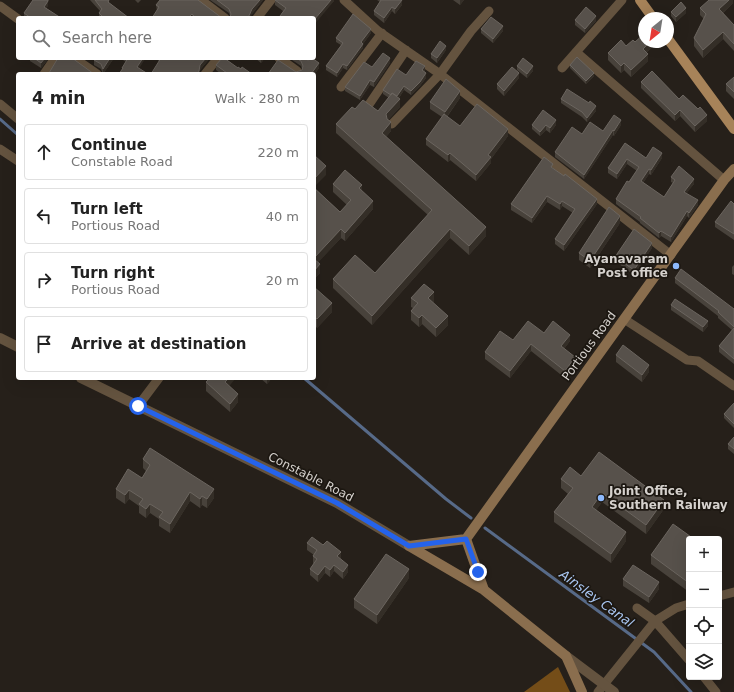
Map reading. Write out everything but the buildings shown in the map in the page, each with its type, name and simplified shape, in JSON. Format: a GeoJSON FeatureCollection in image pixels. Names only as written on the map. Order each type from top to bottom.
{"type":"FeatureCollection","features":[{"type":"Feature","properties":{"kind":"main road"},"geometry":{"type":"LineString","coordinates":[[640,0],[649,12]]}},
{"type":"Feature","properties":{"kind":"main road"},"geometry":{"type":"LineString","coordinates":[[674,47],[734,129]]}},
{"type":"Feature","properties":{"kind":"main road","name":"Portious Road"},"geometry":{"type":"LineString","coordinates":[[466,539],[724,180],[734,169]]}},
{"type":"Feature","properties":{"kind":"main road"},"geometry":{"type":"LineString","coordinates":[[409,546],[466,539],[484,590]]}},
{"type":"Feature","properties":{"kind":"main road","name":"Constable Road"},"geometry":{"type":"LineString","coordinates":[[409,546],[484,590],[566,656]]}},
{"type":"Feature","properties":{"kind":"main road"},"geometry":{"type":"LineString","coordinates":[[566,656],[582,692]]}},
{"type":"Feature","properties":{"kind":"street"},"geometry":{"type":"LineString","coordinates":[[201,0],[222,16]]}},
{"type":"Feature","properties":{"kind":"street"},"geometry":{"type":"LineString","coordinates":[[258,16],[271,0]]}},
{"type":"Feature","properties":{"kind":"street"},"geometry":{"type":"LineString","coordinates":[[344,0],[382,33],[440,74],[671,254]]}},
{"type":"Feature","properties":{"kind":"street"},"geometry":{"type":"LineString","coordinates":[[562,68],[622,0]]}},
{"type":"Feature","properties":{"kind":"street"},"geometry":{"type":"LineString","coordinates":[[0,6],[16,18]]}},
{"type":"Feature","properties":{"kind":"street"},"geometry":{"type":"LineString","coordinates":[[392,124],[440,74],[488,11]]}},
{"type":"Feature","properties":{"kind":"street"},"geometry":{"type":"LineString","coordinates":[[341,87],[382,33]]}},
{"type":"Feature","properties":{"kind":"street"},"geometry":{"type":"LineString","coordinates":[[368,106],[406,50]]}},
{"type":"Feature","properties":{"kind":"street"},"geometry":{"type":"LineString","coordinates":[[576,52],[724,180]]}},
{"type":"Feature","properties":{"kind":"street"},"geometry":{"type":"LineString","coordinates":[[45,72],[54,60]]}},
{"type":"Feature","properties":{"kind":"street"},"geometry":{"type":"LineString","coordinates":[[77,60],[94,72]]}},
{"type":"Feature","properties":{"kind":"street"},"geometry":{"type":"LineString","coordinates":[[207,72],[216,60]]}},
{"type":"Feature","properties":{"kind":"street"},"geometry":{"type":"LineString","coordinates":[[282,60],[297,71]]}},
{"type":"Feature","properties":{"kind":"street"},"geometry":{"type":"LineString","coordinates":[[0,104],[16,114]]}},
{"type":"Feature","properties":{"kind":"street"},"geometry":{"type":"LineString","coordinates":[[0,149],[16,160]]}},
{"type":"Feature","properties":{"kind":"street"},"geometry":{"type":"LineString","coordinates":[[624,319],[687,360],[698,361],[734,386]]}},
{"type":"Feature","properties":{"kind":"street"},"geometry":{"type":"LineString","coordinates":[[0,338],[16,346]]}},
{"type":"Feature","properties":{"kind":"street","name":"Constable Road"},"geometry":{"type":"LineString","coordinates":[[85,380],[337,503],[409,546]]}},
{"type":"Feature","properties":{"kind":"street"},"geometry":{"type":"LineString","coordinates":[[138,406],[158,380]]}},
{"type":"Feature","properties":{"kind":"street"},"geometry":{"type":"LineString","coordinates":[[722,595],[734,592]]}},
{"type":"Feature","properties":{"kind":"street"},"geometry":{"type":"LineString","coordinates":[[601,688],[656,621],[676,608],[686,605]]}},
{"type":"Feature","properties":{"kind":"street"},"geometry":{"type":"LineString","coordinates":[[637,608],[656,621],[686,656]]}},
{"type":"Feature","properties":{"kind":"street","name":"Constable Road"},"geometry":{"type":"LineString","coordinates":[[566,656],[601,688],[614,692]]}},
{"type":"Feature","properties":{"kind":"street"},"geometry":{"type":"LineString","coordinates":[[706,680],[716,692]]}},
{"type":"Feature","properties":{"kind":"shaded area"},"geometry":{"type":"Polygon","coordinates":[[[558,667],[570,692],[524,692],[558,667]]]}},
{"type":"Feature","properties":{"kind":"waterway","name":"Ainsley Canal"},"geometry":{"type":"LineString","coordinates":[[0,119],[16,133]]}},
{"type":"Feature","properties":{"kind":"waterway","name":"Ainsley Canal"},"geometry":{"type":"LineString","coordinates":[[306,380],[446,499],[471,518]]}},
{"type":"Feature","properties":{"kind":"waterway","name":"Ainsley Canal"},"geometry":{"type":"LineString","coordinates":[[485,528],[654,652],[691,692]]}},
{"type":"Feature","properties":{"kind":"place","name":"Ayanavaram Post office"},"geometry":{"type":"Point","coordinates":[676,266]}},
{"type":"Feature","properties":{"kind":"place","name":"Joint Office, Southern Railway"},"geometry":{"type":"Point","coordinates":[601,498]}},
{"type":"Feature","properties":{"kind":"route"},"geometry":{"type":"LineString","coordinates":[[138,406],[337,503],[409,546],[466,539],[478,572]]}}]}
